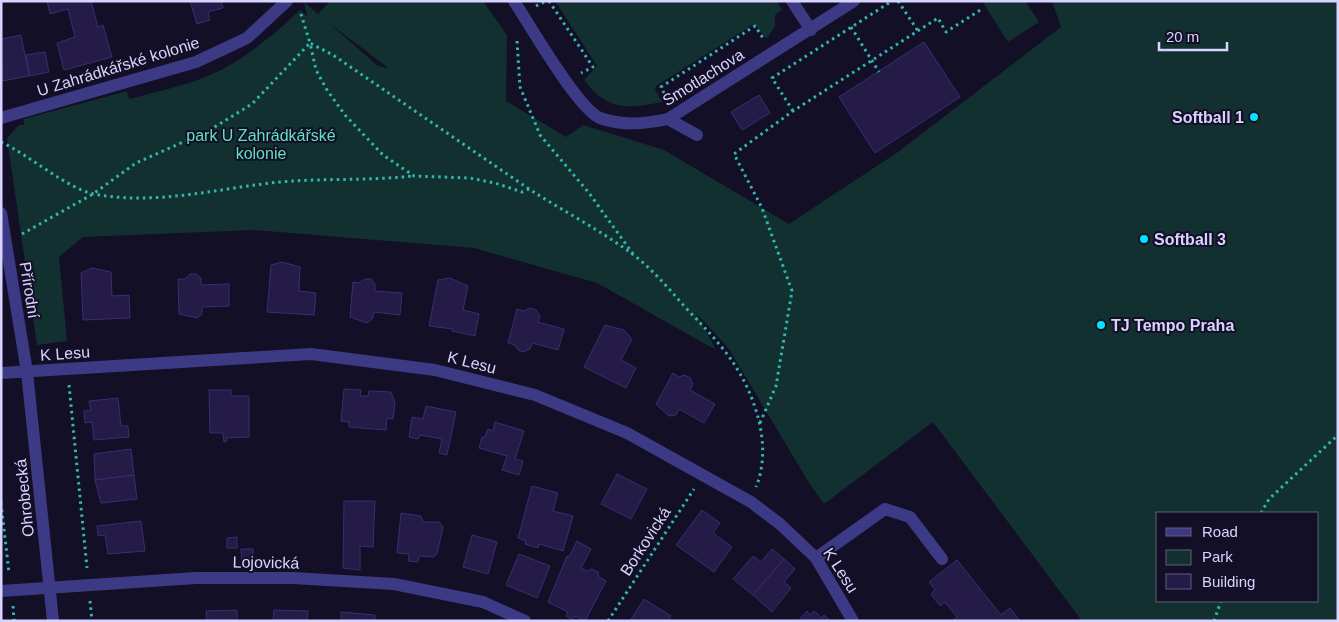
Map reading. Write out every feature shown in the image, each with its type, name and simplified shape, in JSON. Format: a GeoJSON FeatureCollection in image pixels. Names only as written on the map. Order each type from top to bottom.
{"type":"FeatureCollection","features":[{"type":"Feature","properties":{"kind":"street","name":"U Zahrádkářské kolonie"},"geometry":{"type":"LineString","coordinates":[[1,118],[196,62],[247,38],[287,1]]}},
{"type":"Feature","properties":{"kind":"street","name":"Smotlachova"},"geometry":{"type":"LineString","coordinates":[[514,1],[578,98],[598,117],[620,123],[643,124],[668,119],[854,1]]}},
{"type":"Feature","properties":{"kind":"street"},"geometry":{"type":"LineString","coordinates":[[792,1],[811,30]]}},
{"type":"Feature","properties":{"kind":"street"},"geometry":{"type":"LineString","coordinates":[[668,119],[697,135]]}},
{"type":"Feature","properties":{"kind":"street","name":"Přírodní"},"geometry":{"type":"LineString","coordinates":[[1,214],[27,372]]}},
{"type":"Feature","properties":{"kind":"street","name":"K Lesu"},"geometry":{"type":"LineString","coordinates":[[1,373],[311,354],[435,370],[535,395],[627,433],[751,502],[780,524],[816,558],[854,621]]}},
{"type":"Feature","properties":{"kind":"street","name":"Ohrobecká"},"geometry":{"type":"LineString","coordinates":[[27,372],[53,621]]}},
{"type":"Feature","properties":{"kind":"street"},"geometry":{"type":"LineString","coordinates":[[816,558],[885,509],[910,517],[942,559]]}},
{"type":"Feature","properties":{"kind":"street","name":"Lojovická"},"geometry":{"type":"LineString","coordinates":[[6,591],[196,578],[293,578],[394,584],[484,602],[525,621]]}},
{"type":"Feature","properties":{"kind":"path"},"geometry":{"type":"LineString","coordinates":[[550,1],[593,67],[578,75]]}},
{"type":"Feature","properties":{"kind":"path"},"geometry":{"type":"LineString","coordinates":[[793,111],[772,78],[892,1]]}},
{"type":"Feature","properties":{"kind":"path"},"geometry":{"type":"LineString","coordinates":[[898,1],[918,31]]}},
{"type":"Feature","properties":{"kind":"path"},"geometry":{"type":"LineString","coordinates":[[760,424],[776,386],[792,291],[762,208],[734,154],[793,111],[938,18],[946,32],[982,9]]}},
{"type":"Feature","properties":{"kind":"path"},"geometry":{"type":"LineString","coordinates":[[300,10],[316,70],[327,90],[345,115],[383,154],[414,176]]}},
{"type":"Feature","properties":{"kind":"path"},"geometry":{"type":"LineString","coordinates":[[524,16],[517,34],[520,87],[540,135],[588,193],[634,255]]}},
{"type":"Feature","properties":{"kind":"path"},"geometry":{"type":"LineString","coordinates":[[670,104],[661,87],[755,26],[766,44]]}},
{"type":"Feature","properties":{"kind":"path"},"geometry":{"type":"LineString","coordinates":[[851,27],[879,72]]}},
{"type":"Feature","properties":{"kind":"path"},"geometry":{"type":"LineString","coordinates":[[310,43],[333,55],[529,189],[634,255],[655,274],[713,336],[731,360],[748,391],[760,424],[763,451],[761,476],[751,502]]}},
{"type":"Feature","properties":{"kind":"path"},"geometry":{"type":"LineString","coordinates":[[5,238],[31,230],[93,194],[136,163],[208,131],[252,104],[310,43]]}},
{"type":"Feature","properties":{"kind":"path"},"geometry":{"type":"LineString","coordinates":[[1,142],[93,194],[156,197],[194,194],[279,182],[347,181],[414,176],[470,178],[495,183],[522,192],[529,189]]}},
{"type":"Feature","properties":{"kind":"path"},"geometry":{"type":"LineString","coordinates":[[68,370],[92,621]]}},
{"type":"Feature","properties":{"kind":"path"},"geometry":{"type":"LineString","coordinates":[[1262,512],[1269,499],[1338,435]]}},
{"type":"Feature","properties":{"kind":"path","name":"Borkovická"},"geometry":{"type":"LineString","coordinates":[[608,621],[703,474]]}},
{"type":"Feature","properties":{"kind":"path"},"geometry":{"type":"LineString","coordinates":[[1,503],[6,591],[14,621]]}},
{"type":"Feature","properties":{"kind":"path"},"geometry":{"type":"LineString","coordinates":[[1214,621],[1220,602]]}},
{"type":"Feature","properties":{"kind":"green space","name":"park U Zahrádkářské kolonie"},"geometry":{"type":"Polygon","coordinates":[[[330,1],[483,1],[507,35],[506,101],[566,137],[583,125],[664,150],[789,224],[898,152],[1061,27],[1052,1],[1338,1],[1338,621],[1082,621],[933,422],[824,504],[809,483],[729,349],[697,314],[716,350],[597,283],[474,248],[254,230],[83,237],[59,257],[67,341],[37,345],[7,138],[19,125],[24,125],[24,119],[127,91],[129,99],[180,86],[210,75],[234,63],[258,46],[300,10],[307,16],[304,2],[318,14],[330,1]],[[329,23],[378,66],[387,67],[329,23]]]}},
{"type":"Feature","properties":{"kind":"green space"},"geometry":{"type":"Polygon","coordinates":[[[555,1],[777,1],[782,10],[775,15],[775,26],[768,37],[766,38],[754,24],[656,86],[655,89],[662,102],[628,106],[619,105],[601,98],[584,80],[597,66],[555,1]]]}},
{"type":"Feature","properties":{"kind":"green space"},"geometry":{"type":"Polygon","coordinates":[[[982,1],[1025,1],[1039,22],[1008,42],[982,1]]]}},
{"type":"Feature","properties":{"kind":"building"},"geometry":{"type":"Polygon","coordinates":[[[47,1],[91,1],[98,27],[103,25],[112,57],[64,70],[57,43],[75,37],[68,9],[50,14],[47,1]]]}},
{"type":"Feature","properties":{"kind":"building"},"geometry":{"type":"Polygon","coordinates":[[[190,1],[221,1],[223,8],[208,12],[210,20],[197,24],[190,1]]]}},
{"type":"Feature","properties":{"kind":"building"},"geometry":{"type":"Polygon","coordinates":[[[21,35],[29,76],[2,81],[1,39],[21,35]]]}},
{"type":"Feature","properties":{"kind":"building"},"geometry":{"type":"Polygon","coordinates":[[[924,42],[960,97],[875,153],[839,97],[924,42]]]}},
{"type":"Feature","properties":{"kind":"building"},"geometry":{"type":"Polygon","coordinates":[[[45,52],[49,72],[30,76],[26,55],[45,52]]]}},
{"type":"Feature","properties":{"kind":"building"},"geometry":{"type":"Polygon","coordinates":[[[759,95],[770,113],[742,130],[731,112],[759,95]]]}},
{"type":"Feature","properties":{"kind":"building"},"geometry":{"type":"Polygon","coordinates":[[[282,262],[300,267],[299,291],[316,293],[314,315],[267,312],[271,265],[282,262]]]}},
{"type":"Feature","properties":{"kind":"building"},"geometry":{"type":"Polygon","coordinates":[[[92,268],[111,272],[112,296],[129,295],[130,318],[83,320],[81,273],[92,268]]]}},
{"type":"Feature","properties":{"kind":"building"},"geometry":{"type":"Polygon","coordinates":[[[190,274],[196,274],[201,278],[201,285],[229,284],[229,306],[202,307],[202,314],[197,318],[179,314],[178,279],[185,279],[190,274]]]}},
{"type":"Feature","properties":{"kind":"building"},"geometry":{"type":"Polygon","coordinates":[[[450,278],[468,286],[463,310],[479,314],[475,336],[452,331],[453,329],[429,326],[438,280],[450,278]]]}},
{"type":"Feature","properties":{"kind":"building"},"geometry":{"type":"Polygon","coordinates":[[[365,279],[371,279],[375,284],[375,291],[402,293],[400,315],[374,312],[372,319],[367,323],[350,317],[353,282],[359,283],[365,279]]]}},
{"type":"Feature","properties":{"kind":"building"},"geometry":{"type":"Polygon","coordinates":[[[530,308],[536,310],[540,316],[538,322],[564,329],[558,350],[532,343],[530,349],[523,352],[518,350],[515,345],[508,343],[517,309],[524,311],[530,308]]]}},
{"type":"Feature","properties":{"kind":"building"},"geometry":{"type":"Polygon","coordinates":[[[605,325],[624,330],[632,339],[621,360],[636,368],[626,388],[584,367],[605,325]]]}},
{"type":"Feature","properties":{"kind":"building"},"geometry":{"type":"Polygon","coordinates":[[[673,373],[679,377],[685,375],[690,378],[693,384],[690,390],[715,404],[704,423],[679,409],[676,415],[669,416],[656,404],[673,373]]]}},
{"type":"Feature","properties":{"kind":"building"},"geometry":{"type":"Polygon","coordinates":[[[344,389],[361,390],[360,396],[368,396],[369,391],[391,392],[395,403],[393,419],[387,418],[386,430],[349,427],[349,422],[341,421],[344,389]]]}},
{"type":"Feature","properties":{"kind":"building"},"geometry":{"type":"Polygon","coordinates":[[[209,390],[231,390],[231,396],[249,396],[249,437],[226,438],[227,441],[224,442],[223,433],[210,433],[209,390]]]}},
{"type":"Feature","properties":{"kind":"building"},"geometry":{"type":"Polygon","coordinates":[[[118,398],[121,426],[128,426],[129,437],[94,440],[92,422],[85,423],[84,411],[91,410],[89,401],[118,398]]]}},
{"type":"Feature","properties":{"kind":"building"},"geometry":{"type":"Polygon","coordinates":[[[426,406],[456,412],[447,455],[439,453],[442,439],[420,435],[418,439],[409,437],[412,417],[423,419],[426,406]]]}},
{"type":"Feature","properties":{"kind":"building"},"geometry":{"type":"Polygon","coordinates":[[[495,422],[524,431],[515,459],[523,461],[519,475],[502,470],[507,456],[479,448],[482,437],[485,437],[488,429],[493,431],[495,422]]]}},
{"type":"Feature","properties":{"kind":"building"},"geometry":{"type":"Polygon","coordinates":[[[131,449],[134,475],[95,480],[94,454],[131,449]]]}},
{"type":"Feature","properties":{"kind":"building"},"geometry":{"type":"Polygon","coordinates":[[[617,474],[647,489],[631,519],[601,504],[617,474]]]}},
{"type":"Feature","properties":{"kind":"building"},"geometry":{"type":"Polygon","coordinates":[[[134,475],[137,499],[101,503],[95,480],[134,475]]]}},
{"type":"Feature","properties":{"kind":"building"},"geometry":{"type":"Polygon","coordinates":[[[532,486],[558,493],[553,511],[573,516],[563,551],[539,544],[538,548],[525,544],[526,541],[518,538],[532,486]]]}},
{"type":"Feature","properties":{"kind":"building"},"geometry":{"type":"Polygon","coordinates":[[[344,501],[375,501],[373,547],[360,546],[360,570],[343,568],[344,501]]]}},
{"type":"Feature","properties":{"kind":"building"},"geometry":{"type":"Polygon","coordinates":[[[702,510],[720,523],[713,533],[732,547],[714,572],[676,545],[702,510]]]}},
{"type":"Feature","properties":{"kind":"building"},"geometry":{"type":"Polygon","coordinates":[[[401,513],[421,516],[423,522],[439,522],[443,527],[437,554],[433,557],[419,556],[418,562],[408,561],[409,554],[397,553],[401,513]]]}},
{"type":"Feature","properties":{"kind":"building"},"geometry":{"type":"Polygon","coordinates":[[[141,521],[145,551],[108,554],[105,535],[98,536],[97,526],[141,521]]]}},
{"type":"Feature","properties":{"kind":"building"},"geometry":{"type":"Polygon","coordinates":[[[472,535],[497,542],[488,574],[463,567],[472,535]]]}},
{"type":"Feature","properties":{"kind":"building"},"geometry":{"type":"Polygon","coordinates":[[[237,537],[237,548],[227,548],[227,538],[237,537]]]}},
{"type":"Feature","properties":{"kind":"building"},"geometry":{"type":"Polygon","coordinates":[[[577,541],[591,549],[581,568],[587,571],[592,569],[598,572],[599,577],[606,581],[585,621],[575,616],[573,620],[566,616],[568,612],[548,602],[567,556],[569,557],[577,541]]]}},
{"type":"Feature","properties":{"kind":"building"},"geometry":{"type":"Polygon","coordinates":[[[241,549],[253,549],[253,567],[242,567],[241,549]]]}},
{"type":"Feature","properties":{"kind":"building"},"geometry":{"type":"Polygon","coordinates":[[[772,549],[784,559],[753,595],[733,579],[753,556],[761,562],[772,549]]]}},
{"type":"Feature","properties":{"kind":"building"},"geometry":{"type":"Polygon","coordinates":[[[519,554],[550,566],[537,598],[506,585],[519,554]]]}},
{"type":"Feature","properties":{"kind":"building"},"geometry":{"type":"Polygon","coordinates":[[[784,559],[795,569],[784,582],[791,588],[772,612],[753,595],[784,559]]]}},
{"type":"Feature","properties":{"kind":"building"},"geometry":{"type":"Polygon","coordinates":[[[957,560],[1001,615],[1010,608],[1020,621],[953,621],[957,617],[945,602],[940,606],[931,594],[935,590],[929,582],[957,560]]]}},
{"type":"Feature","properties":{"kind":"building"},"geometry":{"type":"Polygon","coordinates":[[[644,599],[671,616],[668,621],[630,621],[644,599]]]}},
{"type":"Feature","properties":{"kind":"building"},"geometry":{"type":"Polygon","coordinates":[[[237,610],[237,621],[207,621],[206,611],[237,610]]]}},
{"type":"Feature","properties":{"kind":"building"},"geometry":{"type":"Polygon","coordinates":[[[274,610],[308,611],[307,621],[273,621],[274,610]]]}},
{"type":"Feature","properties":{"kind":"building"},"geometry":{"type":"Polygon","coordinates":[[[807,611],[810,615],[814,611],[822,618],[824,615],[830,621],[798,621],[807,611]]]}},
{"type":"Feature","properties":{"kind":"building"},"geometry":{"type":"Polygon","coordinates":[[[341,612],[375,615],[375,621],[341,621],[341,612]]]}},
{"type":"Feature","properties":{"kind":"place","name":"Softball 1"},"geometry":{"type":"Point","coordinates":[1254,117]}},
{"type":"Feature","properties":{"kind":"place","name":"Softball 3"},"geometry":{"type":"Point","coordinates":[1144,239]}},
{"type":"Feature","properties":{"kind":"place","name":"TJ Tempo Praha"},"geometry":{"type":"Point","coordinates":[1101,325]}}]}
